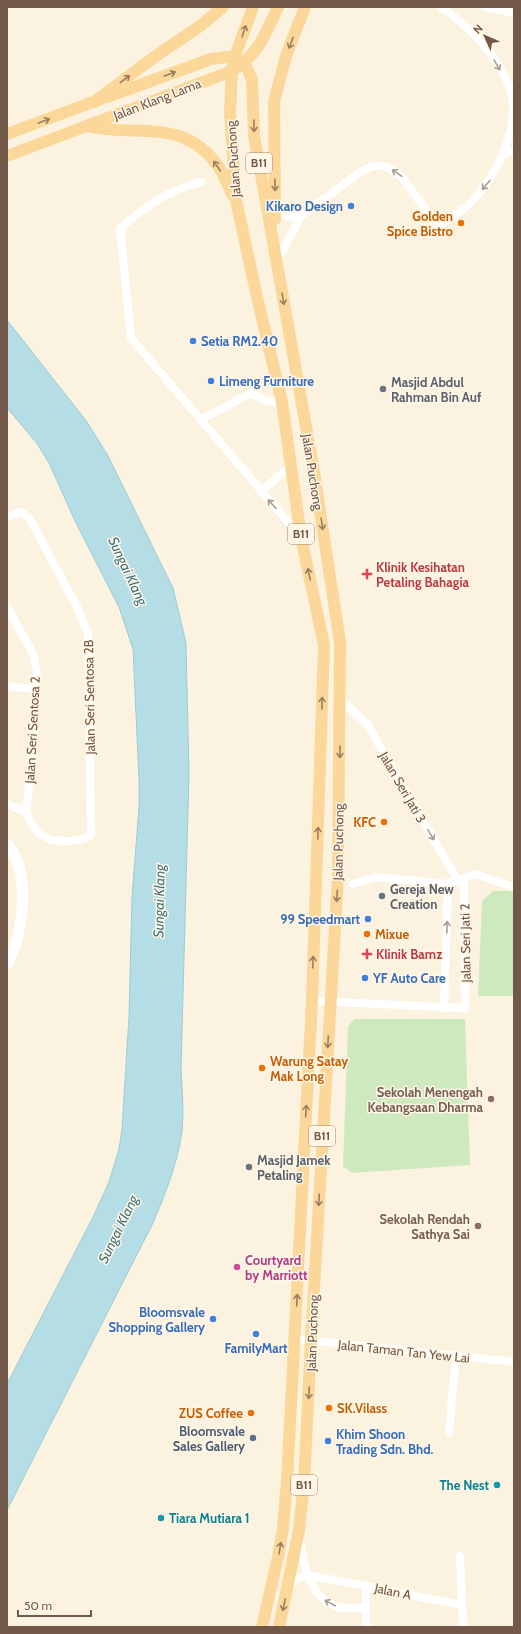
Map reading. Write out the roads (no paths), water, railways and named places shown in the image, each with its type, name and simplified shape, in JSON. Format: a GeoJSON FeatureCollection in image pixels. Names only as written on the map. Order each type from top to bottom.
{"type":"FeatureCollection","features":[{"type":"Feature","properties":{"kind":"main road"},"geometry":{"type":"LineString","coordinates":[[94,102],[153,58],[200,26],[223,7]]}},
{"type":"Feature","properties":{"kind":"main road"},"geometry":{"type":"LineString","coordinates":[[239,60],[253,7]]}},
{"type":"Feature","properties":{"kind":"main road"},"geometry":{"type":"LineString","coordinates":[[239,60],[254,53],[278,7]]}},
{"type":"Feature","properties":{"kind":"main road"},"geometry":{"type":"LineString","coordinates":[[274,239],[276,202],[274,102],[286,56],[304,7]]}},
{"type":"Feature","properties":{"kind":"main road","name":"Jalan Klang Lama"},"geometry":{"type":"LineString","coordinates":[[7,134],[211,59],[239,60]]}},
{"type":"Feature","properties":{"kind":"main road","name":"B11"},"geometry":{"type":"LineString","coordinates":[[232,71],[239,60]]}},
{"type":"Feature","properties":{"kind":"main road","name":"Jalan Puchong"},"geometry":{"type":"LineString","coordinates":[[239,60],[252,80],[254,135],[274,239],[312,459],[340,642],[338,876],[304,1483],[299,1530],[279,1627]]}},
{"type":"Feature","properties":{"kind":"main road","name":"Jalan Klang Lama"},"geometry":{"type":"LineString","coordinates":[[7,156],[232,71]]}},
{"type":"Feature","properties":{"kind":"main road","name":"Jalan Puchong"},"geometry":{"type":"LineString","coordinates":[[232,71],[230,112],[236,200],[282,402],[301,537],[324,645],[312,1001],[287,1481],[283,1528],[262,1627]]}},
{"type":"Feature","properties":{"kind":"main road"},"geometry":{"type":"LineString","coordinates":[[87,126],[170,132],[186,137],[208,154],[219,167],[236,200]]}},
{"type":"Feature","properties":{"kind":"main road"},"geometry":{"type":"LineString","coordinates":[[7,844],[12,849],[20,870],[23,907],[18,934],[7,964]]}},
{"type":"Feature","properties":{"kind":"street"},"geometry":{"type":"LineString","coordinates":[[277,261],[301,216],[360,172],[373,166],[385,166],[402,176],[438,226],[468,206],[490,180],[507,144],[513,117],[511,93],[494,59],[478,39],[441,7]]}},
{"type":"Feature","properties":{"kind":"street"},"geometry":{"type":"LineString","coordinates":[[485,7],[514,13]]}},
{"type":"Feature","properties":{"kind":"street"},"geometry":{"type":"LineString","coordinates":[[502,155],[514,150]]}},
{"type":"Feature","properties":{"kind":"street"},"geometry":{"type":"LineString","coordinates":[[201,182],[185,186],[136,214],[120,229],[131,338],[301,537]]}},
{"type":"Feature","properties":{"kind":"street"},"geometry":{"type":"LineString","coordinates":[[276,202],[284,215],[292,217],[301,216]]}},
{"type":"Feature","properties":{"kind":"street"},"geometry":{"type":"LineString","coordinates":[[200,420],[250,394],[266,401],[282,402]]}},
{"type":"Feature","properties":{"kind":"street"},"geometry":{"type":"LineString","coordinates":[[261,491],[292,465]]}},
{"type":"Feature","properties":{"kind":"street","name":"Jalan Seri Sentosa 2B"},"geometry":{"type":"LineString","coordinates":[[7,517],[21,512],[30,519],[78,609],[88,634],[91,835],[84,840],[58,841],[44,838],[34,828],[26,812]]}},
{"type":"Feature","properties":{"kind":"street","name":"Jalan Seri Sentosa 2"},"geometry":{"type":"LineString","coordinates":[[7,607],[33,654],[36,673],[32,757],[26,812]]}},
{"type":"Feature","properties":{"kind":"street"},"geometry":{"type":"LineString","coordinates":[[7,686],[36,689]]}},
{"type":"Feature","properties":{"kind":"street","name":"Jalan Seri Jati 3"},"geometry":{"type":"LineString","coordinates":[[340,699],[367,724],[461,880]]}},
{"type":"Feature","properties":{"kind":"street"},"geometry":{"type":"LineString","coordinates":[[7,804],[26,812]]}},
{"type":"Feature","properties":{"kind":"street"},"geometry":{"type":"LineString","coordinates":[[353,884],[376,877],[448,884],[475,874],[514,887]]}},
{"type":"Feature","properties":{"kind":"street","name":"Jalan Seri Jati 2"},"geometry":{"type":"LineString","coordinates":[[448,884],[444,1008],[465,1008],[461,880]]}},
{"type":"Feature","properties":{"kind":"street"},"geometry":{"type":"LineString","coordinates":[[312,1001],[444,1008]]}},
{"type":"Feature","properties":{"kind":"street","name":"Jalan Taman Tan Yew Lai"},"geometry":{"type":"LineString","coordinates":[[295,1338],[514,1362]]}},
{"type":"Feature","properties":{"kind":"street"},"geometry":{"type":"LineString","coordinates":[[449,1432],[456,1356]]}},
{"type":"Feature","properties":{"kind":"street"},"geometry":{"type":"LineString","coordinates":[[299,1530],[303,1560],[307,1575],[315,1590],[324,1600],[342,1609],[355,1609],[366,1606]]}},
{"type":"Feature","properties":{"kind":"street"},"geometry":{"type":"LineString","coordinates":[[460,1556],[463,1627]]}},
{"type":"Feature","properties":{"kind":"street"},"geometry":{"type":"LineString","coordinates":[[288,1585],[298,1578],[307,1575],[366,1586]]}},
{"type":"Feature","properties":{"kind":"street","name":"Jalan A"},"geometry":{"type":"LineString","coordinates":[[366,1627],[366,1586],[461,1605]]}},
{"type":"Feature","properties":{"kind":"water","name":"Sungai Klang"},"geometry":{"type":"Polygon","coordinates":[[[7,320],[87,422],[107,454],[173,588],[186,643],[189,773],[181,1069],[183,1116],[180,1143],[174,1167],[153,1223],[7,1510],[7,1384],[94,1215],[109,1182],[119,1149],[122,1129],[129,1016],[132,897],[139,807],[139,779],[133,649],[119,607],[75,521],[49,463],[36,442],[7,408],[7,320]]]}},
{"type":"Feature","properties":{"kind":"place","name":"Kikaro Design"},"geometry":{"type":"Point","coordinates":[351,206]}},
{"type":"Feature","properties":{"kind":"place","name":"Golden Spice Bistro"},"geometry":{"type":"Point","coordinates":[461,223]}},
{"type":"Feature","properties":{"kind":"place","name":"Setia RM2.40"},"geometry":{"type":"Point","coordinates":[193,341]}},
{"type":"Feature","properties":{"kind":"place","name":"Limeng Furniture"},"geometry":{"type":"Point","coordinates":[211,381]}},
{"type":"Feature","properties":{"kind":"place","name":"Masjid Abdul Rahman Bin Auf"},"geometry":{"type":"Point","coordinates":[383,389]}},
{"type":"Feature","properties":{"kind":"place","name":"Klinik Kesihatan Petaling Bahagia"},"geometry":{"type":"Point","coordinates":[367,574]}},
{"type":"Feature","properties":{"kind":"place","name":"KFC"},"geometry":{"type":"Point","coordinates":[384,822]}},
{"type":"Feature","properties":{"kind":"place","name":"Gereja New Creation"},"geometry":{"type":"Point","coordinates":[382,896]}},
{"type":"Feature","properties":{"kind":"place","name":"99 Speedmart"},"geometry":{"type":"Point","coordinates":[368,919]}},
{"type":"Feature","properties":{"kind":"place","name":"Mixue"},"geometry":{"type":"Point","coordinates":[367,934]}},
{"type":"Feature","properties":{"kind":"place","name":"Klinik Bamz"},"geometry":{"type":"Point","coordinates":[367,954]}},
{"type":"Feature","properties":{"kind":"place","name":"YF Auto Care"},"geometry":{"type":"Point","coordinates":[365,978]}},
{"type":"Feature","properties":{"kind":"place","name":"Warung Satay Mak Long"},"geometry":{"type":"Point","coordinates":[262,1068]}},
{"type":"Feature","properties":{"kind":"place","name":"Sekolah Menengah Kebangsaan Dharma"},"geometry":{"type":"Point","coordinates":[491,1099]}},
{"type":"Feature","properties":{"kind":"place","name":"Masjid Jamek Petaling"},"geometry":{"type":"Point","coordinates":[249,1167]}},
{"type":"Feature","properties":{"kind":"place","name":"Sekolah Rendah Sathya Sai"},"geometry":{"type":"Point","coordinates":[478,1226]}},
{"type":"Feature","properties":{"kind":"place","name":"Courtyard by Marriott"},"geometry":{"type":"Point","coordinates":[237,1267]}},
{"type":"Feature","properties":{"kind":"place","name":"Bloomsvale Shopping Gallery"},"geometry":{"type":"Point","coordinates":[213,1319]}},
{"type":"Feature","properties":{"kind":"place","name":"FamilyMart"},"geometry":{"type":"Point","coordinates":[256,1334]}},
{"type":"Feature","properties":{"kind":"place","name":"SK.Vilass"},"geometry":{"type":"Point","coordinates":[329,1408]}},
{"type":"Feature","properties":{"kind":"place","name":"ZUS Coffee"},"geometry":{"type":"Point","coordinates":[251,1413]}},
{"type":"Feature","properties":{"kind":"place","name":"Bloomsvale Sales Gallery"},"geometry":{"type":"Point","coordinates":[253,1438]}},
{"type":"Feature","properties":{"kind":"place","name":"Khim Shoon Trading Sdn. Bhd."},"geometry":{"type":"Point","coordinates":[328,1441]}},
{"type":"Feature","properties":{"kind":"place","name":"The Nest"},"geometry":{"type":"Point","coordinates":[497,1485]}},
{"type":"Feature","properties":{"kind":"place","name":"Tiara Mutiara 1"},"geometry":{"type":"Point","coordinates":[161,1518]}}]}
